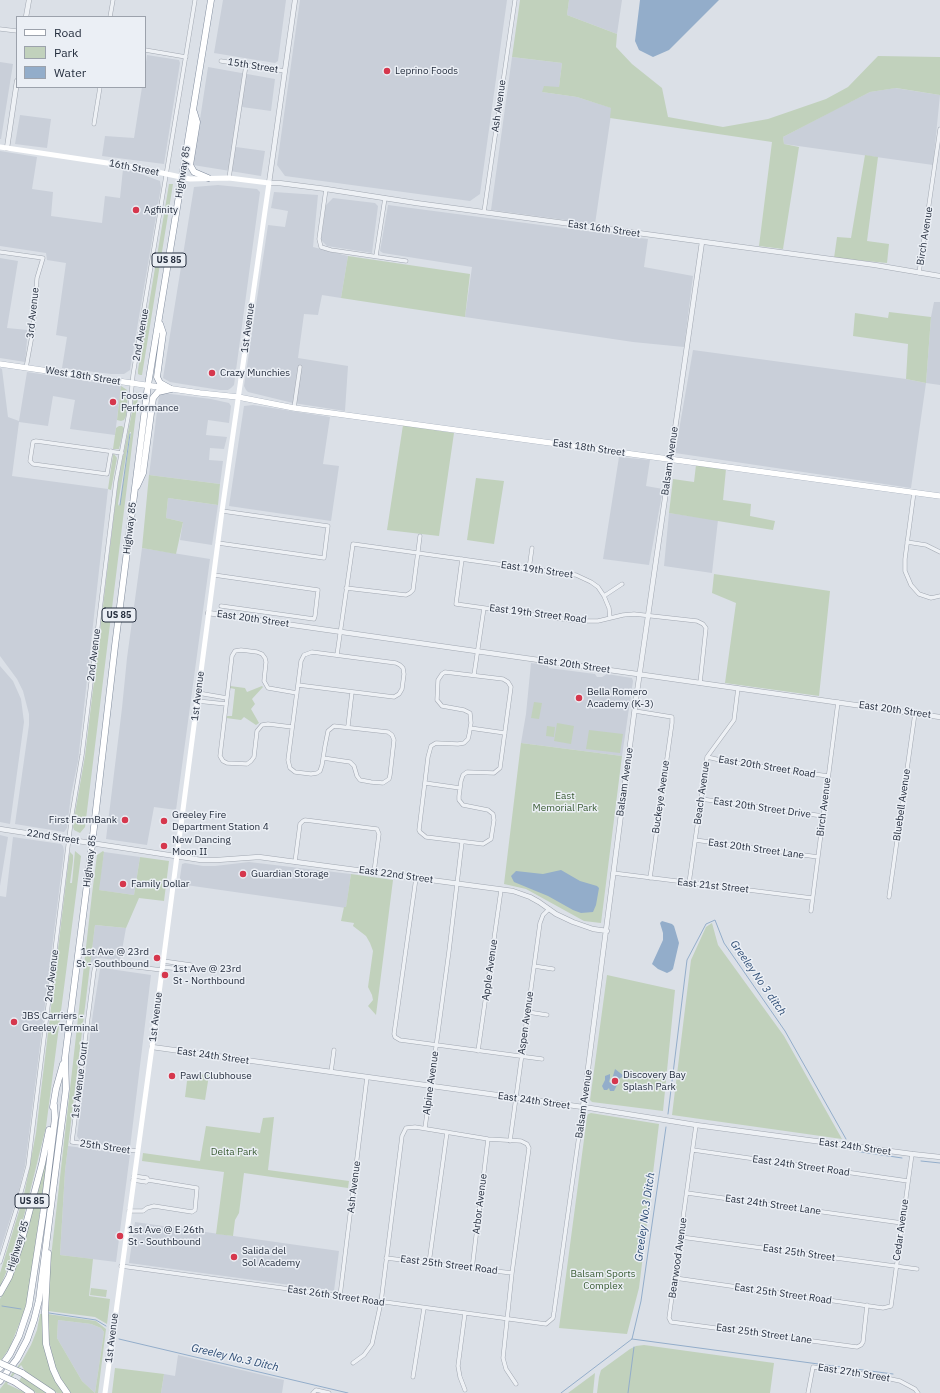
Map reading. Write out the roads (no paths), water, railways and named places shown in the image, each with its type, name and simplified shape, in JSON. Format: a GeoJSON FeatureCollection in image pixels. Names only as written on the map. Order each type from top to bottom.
{"type":"FeatureCollection","features":[{"type":"Feature","properties":{"kind":"highway","name":"Highway 85"},"geometry":{"type":"LineString","coordinates":[[47,1240],[66,1089],[65,1058],[148,385],[211,0]]}},
{"type":"Feature","properties":{"kind":"highway"},"geometry":{"type":"LineString","coordinates":[[193,111],[197,122],[190,165],[194,172],[208,178]]}},
{"type":"Feature","properties":{"kind":"highway"},"geometry":{"type":"LineString","coordinates":[[159,322],[162,333],[157,377],[160,383],[170,389]]}},
{"type":"Feature","properties":{"kind":"highway"},"geometry":{"type":"LineString","coordinates":[[134,493],[143,473],[153,398],[158,392],[170,389]]}},
{"type":"Feature","properties":{"kind":"highway","name":"Highway 85"},"geometry":{"type":"LineString","coordinates":[[0,1293],[9,1277],[21,1242],[42,1164],[56,1089],[65,1058]]}},
{"type":"Feature","properties":{"kind":"highway"},"geometry":{"type":"LineString","coordinates":[[0,1368],[10,1354],[19,1336],[29,1306],[43,1215],[54,1118],[54,1105]]}},
{"type":"Feature","properties":{"kind":"highway"},"geometry":{"type":"LineString","coordinates":[[47,1240],[49,1257],[45,1312],[46,1344],[53,1369],[58,1380],[67,1393]]}},
{"type":"Feature","properties":{"kind":"highway","name":"US 85"},"geometry":{"type":"LineString","coordinates":[[0,1381],[8,1372],[21,1352],[34,1320],[39,1300],[47,1240]]}},
{"type":"Feature","properties":{"kind":"highway"},"geometry":{"type":"LineString","coordinates":[[0,1363],[22,1373],[52,1393]]}},
{"type":"Feature","properties":{"kind":"highway"},"geometry":{"type":"LineString","coordinates":[[0,1375],[15,1382],[32,1393]]}},
{"type":"Feature","properties":{"kind":"main road","name":"16th Street"},"geometry":{"type":"LineString","coordinates":[[0,147],[134,167],[182,178],[229,178],[269,183]]}},
{"type":"Feature","properties":{"kind":"main road","name":"1st Avenue"},"geometry":{"type":"LineString","coordinates":[[105,1393],[152,1047],[208,613],[269,183]]}},
{"type":"Feature","properties":{"kind":"main road","name":"West 18th Street"},"geometry":{"type":"LineString","coordinates":[[0,364],[133,384],[238,397]]}},
{"type":"Feature","properties":{"kind":"main road","name":"East 18th Street"},"geometry":{"type":"LineString","coordinates":[[238,397],[294,408],[940,496]]}},
{"type":"Feature","properties":{"kind":"street"},"geometry":{"type":"LineString","coordinates":[[26,16],[29,0]]}},
{"type":"Feature","properties":{"kind":"street"},"geometry":{"type":"LineString","coordinates":[[110,16],[113,0]]}},
{"type":"Feature","properties":{"kind":"street","name":"2nd Avenue"},"geometry":{"type":"LineString","coordinates":[[0,1262],[28,1166],[69,840],[82,755],[115,487],[130,407],[196,0]]}},
{"type":"Feature","properties":{"kind":"street","name":"1st Avenue"},"geometry":{"type":"LineString","coordinates":[[269,183],[295,0]]}},
{"type":"Feature","properties":{"kind":"street","name":"Ash Avenue"},"geometry":{"type":"LineString","coordinates":[[484,212],[515,0]]}},
{"type":"Feature","properties":{"kind":"street"},"geometry":{"type":"LineString","coordinates":[[0,29],[16,31]]}},
{"type":"Feature","properties":{"kind":"street"},"geometry":{"type":"LineString","coordinates":[[146,50],[186,57]]}},
{"type":"Feature","properties":{"kind":"street","name":"15th Street"},"geometry":{"type":"LineString","coordinates":[[221,61],[285,71]]}},
{"type":"Feature","properties":{"kind":"street"},"geometry":{"type":"LineString","coordinates":[[229,178],[246,65]]}},
{"type":"Feature","properties":{"kind":"street"},"geometry":{"type":"LineString","coordinates":[[7,148],[16,88]]}},
{"type":"Feature","properties":{"kind":"street"},"geometry":{"type":"LineString","coordinates":[[94,124],[100,88]]}},
{"type":"Feature","properties":{"kind":"street","name":"Birch Avenue"},"geometry":{"type":"LineString","coordinates":[[919,273],[940,129]]}},
{"type":"Feature","properties":{"kind":"street","name":"East 16th Street"},"geometry":{"type":"LineString","coordinates":[[269,183],[326,189],[867,264],[940,276]]}},
{"type":"Feature","properties":{"kind":"street"},"geometry":{"type":"LineString","coordinates":[[326,189],[319,239],[322,247],[331,250],[406,261]]}},
{"type":"Feature","properties":{"kind":"street"},"geometry":{"type":"LineString","coordinates":[[376,256],[385,198]]}},
{"type":"Feature","properties":{"kind":"street","name":"Balsam Avenue"},"geometry":{"type":"LineString","coordinates":[[550,1322],[553,1318],[554,1312],[583,1107],[640,674],[702,242]]}},
{"type":"Feature","properties":{"kind":"street","name":"3rd Avenue"},"geometry":{"type":"LineString","coordinates":[[0,252],[42,258],[37,278],[33,330],[26,368]]}},
{"type":"Feature","properties":{"kind":"street"},"geometry":{"type":"LineString","coordinates":[[294,408],[300,367]]}},
{"type":"Feature","properties":{"kind":"street"},"geometry":{"type":"LineString","coordinates":[[111,451],[107,474],[33,464],[30,461],[33,442],[36,441],[122,452]]}},
{"type":"Feature","properties":{"kind":"street"},"geometry":{"type":"LineString","coordinates":[[914,492],[904,571],[911,585],[919,594],[931,598],[940,596]]}},
{"type":"Feature","properties":{"kind":"street"},"geometry":{"type":"LineString","coordinates":[[218,543],[324,558],[328,526],[222,511]]}},
{"type":"Feature","properties":{"kind":"street"},"geometry":{"type":"LineString","coordinates":[[337,655],[346,588],[406,595],[410,594],[413,590],[420,536]]}},
{"type":"Feature","properties":{"kind":"street"},"geometry":{"type":"LineString","coordinates":[[907,542],[926,545],[940,552]]}},
{"type":"Feature","properties":{"kind":"street","name":"East 19th Street"},"geometry":{"type":"LineString","coordinates":[[346,588],[353,544],[565,573],[583,578],[598,587],[609,608],[610,618]]}},
{"type":"Feature","properties":{"kind":"street"},"geometry":{"type":"LineString","coordinates":[[529,569],[532,548]]}},
{"type":"Feature","properties":{"kind":"street","name":"East 19th Street Road"},"geometry":{"type":"LineString","coordinates":[[462,559],[456,604],[577,621],[598,621],[634,614],[648,616]]}},
{"type":"Feature","properties":{"kind":"street"},"geometry":{"type":"LineString","coordinates":[[214,575],[318,590],[314,619],[221,606]]}},
{"type":"Feature","properties":{"kind":"street"},"geometry":{"type":"LineString","coordinates":[[604,596],[622,584]]}},
{"type":"Feature","properties":{"kind":"street"},"geometry":{"type":"LineString","coordinates":[[474,675],[484,608]]}},
{"type":"Feature","properties":{"kind":"street","name":"East 20th Street"},"geometry":{"type":"LineString","coordinates":[[208,613],[940,716]]}},
{"type":"Feature","properties":{"kind":"street"},"geometry":{"type":"LineString","coordinates":[[648,616],[697,621],[706,628],[700,682]]}},
{"type":"Feature","properties":{"kind":"street"},"geometry":{"type":"LineString","coordinates":[[292,727],[268,724],[262,725],[257,731],[252,762],[242,765],[228,763],[221,759],[219,753],[232,656],[237,650],[257,652],[264,656],[266,662],[264,681],[268,688],[297,693]]}},
{"type":"Feature","properties":{"kind":"street"},"geometry":{"type":"LineString","coordinates":[[298,685],[390,697],[396,696],[402,689],[404,674],[403,668],[396,663],[337,655],[312,652],[304,655],[301,661],[292,727],[288,760],[290,768],[295,772],[314,774],[320,771],[328,730],[334,726],[348,726],[388,732],[392,735],[394,742],[389,779],[381,783],[363,781],[357,776],[354,766],[350,762],[323,758]]}},
{"type":"Feature","properties":{"kind":"street"},"geometry":{"type":"LineString","coordinates":[[450,672],[503,679],[510,684],[511,689],[502,764],[499,770],[496,773],[491,774],[467,772],[462,778],[460,788],[459,800],[463,805],[488,810],[493,814],[494,818],[491,838],[487,843],[481,844],[426,837],[420,832],[419,826],[428,757],[431,746],[436,743],[464,743],[469,738],[470,728],[470,714],[464,710],[442,706],[439,704],[436,697],[438,680],[443,673],[450,672]]}},
{"type":"Feature","properties":{"kind":"street","name":"Beach Avenue"},"geometry":{"type":"LineString","coordinates":[[689,883],[707,757],[734,720],[738,688]]}},
{"type":"Feature","properties":{"kind":"street"},"geometry":{"type":"LineString","coordinates":[[348,726],[352,692]]}},
{"type":"Feature","properties":{"kind":"street"},"geometry":{"type":"LineString","coordinates":[[198,693],[227,698]]}},
{"type":"Feature","properties":{"kind":"street"},"geometry":{"type":"LineString","coordinates":[[197,701],[226,704]]}},
{"type":"Feature","properties":{"kind":"street","name":"Birch Avenue"},"geometry":{"type":"LineString","coordinates":[[811,911],[838,702]]}},
{"type":"Feature","properties":{"kind":"street","name":"Buckeye Avenue"},"geometry":{"type":"LineString","coordinates":[[635,711],[672,717],[650,878]]}},
{"type":"Feature","properties":{"kind":"street","name":"Bluebell Avenue"},"geometry":{"type":"LineString","coordinates":[[889,897],[915,713]]}},
{"type":"Feature","properties":{"kind":"street"},"geometry":{"type":"LineString","coordinates":[[470,728],[506,733]]}},
{"type":"Feature","properties":{"kind":"street","name":"East 20th Street Road"},"geometry":{"type":"LineString","coordinates":[[707,757],[729,762],[828,776]]}},
{"type":"Feature","properties":{"kind":"street"},"geometry":{"type":"LineString","coordinates":[[425,783],[460,788]]}},
{"type":"Feature","properties":{"kind":"street","name":"East 20th Street Drive"},"geometry":{"type":"LineString","coordinates":[[701,799],[823,816]]}},
{"type":"Feature","properties":{"kind":"street"},"geometry":{"type":"LineString","coordinates":[[295,862],[300,824],[306,820],[377,829],[374,872]]}},
{"type":"Feature","properties":{"kind":"street","name":"22nd Street"},"geometry":{"type":"LineString","coordinates":[[0,829],[177,856]]}},
{"type":"Feature","properties":{"kind":"street","name":"East 20th Street Lane"},"geometry":{"type":"LineString","coordinates":[[695,840],[818,857]]}},
{"type":"Feature","properties":{"kind":"street","name":"Alpine Avenue"},"geometry":{"type":"LineString","coordinates":[[353,1364],[364,1355],[372,1344],[381,1302],[403,1132],[409,1127],[425,1128],[462,842]]}},
{"type":"Feature","properties":{"kind":"street","name":"East 22nd Street"},"geometry":{"type":"LineString","coordinates":[[177,856],[210,860],[259,857],[513,891],[530,897],[573,922],[588,928],[607,931]]}},
{"type":"Feature","properties":{"kind":"street","name":"East 21st Street"},"geometry":{"type":"LineString","coordinates":[[613,873],[812,898]]}},
{"type":"Feature","properties":{"kind":"street"},"geometry":{"type":"LineString","coordinates":[[416,878],[394,1034],[395,1036],[400,1040],[542,1059]]}},
{"type":"Feature","properties":{"kind":"street","name":"Apple Avenue"},"geometry":{"type":"LineString","coordinates":[[478,1051],[501,890]]}},
{"type":"Feature","properties":{"kind":"street","name":"Aspen Avenue"},"geometry":{"type":"LineString","coordinates":[[510,1141],[540,923],[543,916],[549,909]]}},
{"type":"Feature","properties":{"kind":"street","name":"1st Avenue Court"},"geometry":{"type":"LineString","coordinates":[[72,1142],[94,969],[96,964],[103,963],[162,966]]}},
{"type":"Feature","properties":{"kind":"street"},"geometry":{"type":"LineString","coordinates":[[162,966],[191,965]]}},
{"type":"Feature","properties":{"kind":"street"},"geometry":{"type":"LineString","coordinates":[[162,966],[190,970]]}},
{"type":"Feature","properties":{"kind":"street"},"geometry":{"type":"LineString","coordinates":[[534,966],[553,969]]}},
{"type":"Feature","properties":{"kind":"street"},"geometry":{"type":"LineString","coordinates":[[528,1012],[547,1015]]}},
{"type":"Feature","properties":{"kind":"street","name":"East 24th Street"},"geometry":{"type":"LineString","coordinates":[[152,1047],[583,1107],[696,1125],[940,1157]]}},
{"type":"Feature","properties":{"kind":"street"},"geometry":{"type":"LineString","coordinates":[[331,1072],[334,1050]]}},
{"type":"Feature","properties":{"kind":"street","name":"Ash Avenue"},"geometry":{"type":"LineString","coordinates":[[340,1296],[367,1077]]}},
{"type":"Feature","properties":{"kind":"street"},"geometry":{"type":"LineString","coordinates":[[687,1193],[696,1125]]}},
{"type":"Feature","properties":{"kind":"street"},"geometry":{"type":"LineString","coordinates":[[425,1128],[488,1139],[525,1143],[528,1146],[529,1153],[512,1273],[503,1358],[506,1368],[516,1384]]}},
{"type":"Feature","properties":{"kind":"street"},"geometry":{"type":"LineString","coordinates":[[429,1263],[447,1132]]}},
{"type":"Feature","properties":{"kind":"street","name":"Arbor Avenue"},"geometry":{"type":"LineString","coordinates":[[472,1269],[488,1139]]}},
{"type":"Feature","properties":{"kind":"street","name":"25th Street"},"geometry":{"type":"LineString","coordinates":[[72,1142],[137,1152]]}},
{"type":"Feature","properties":{"kind":"street","name":"East 24th Street Road"},"geometry":{"type":"LineString","coordinates":[[693,1150],[908,1181]]}},
{"type":"Feature","properties":{"kind":"street","name":"Cedar Avenue"},"geometry":{"type":"LineString","coordinates":[[891,1306],[912,1154]]}},
{"type":"Feature","properties":{"kind":"street"},"geometry":{"type":"LineString","coordinates":[[129,1211],[143,1211],[154,1206],[192,1212],[196,1210],[197,1188],[148,1180],[147,1178],[134,1178]]}},
{"type":"Feature","properties":{"kind":"street","name":"East 24th Street Lane"},"geometry":{"type":"LineString","coordinates":[[687,1193],[902,1223]]}},
{"type":"Feature","properties":{"kind":"street","name":"Bearwood Avenue"},"geometry":{"type":"LineString","coordinates":[[671,1322],[669,1318],[687,1193]]}},
{"type":"Feature","properties":{"kind":"street","name":"East 25th Street"},"geometry":{"type":"LineString","coordinates":[[681,1237],[917,1269]]}},
{"type":"Feature","properties":{"kind":"street","name":"East 25th Street Road"},"geometry":{"type":"LineString","coordinates":[[386,1258],[512,1273]]}},
{"type":"Feature","properties":{"kind":"street","name":"East 26th Street Road"},"geometry":{"type":"LineString","coordinates":[[122,1266],[541,1324],[550,1322]]}},
{"type":"Feature","properties":{"kind":"street","name":"East 25th Street Road"},"geometry":{"type":"LineString","coordinates":[[674,1278],[883,1308],[891,1306]]}},
{"type":"Feature","properties":{"kind":"street","name":"East 25th Street Lane"},"geometry":{"type":"LineString","coordinates":[[671,1322],[857,1347],[863,1342],[867,1305]]}},
{"type":"Feature","properties":{"kind":"street"},"geometry":{"type":"LineString","coordinates":[[413,1377],[424,1308]]}},
{"type":"Feature","properties":{"kind":"street"},"geometry":{"type":"LineString","coordinates":[[464,1390],[458,1366],[465,1313]]}},
{"type":"Feature","properties":{"kind":"street","name":"East 27th Street"},"geometry":{"type":"LineString","coordinates":[[808,1393],[813,1367],[877,1376],[900,1381],[915,1389],[918,1393]]}},
{"type":"Feature","properties":{"kind":"street"},"geometry":{"type":"LineString","coordinates":[[313,1393],[316,1390],[329,1393]]}},
{"type":"Feature","properties":{"kind":"water"},"geometry":{"type":"Polygon","coordinates":[[[640,0],[719,0],[669,50],[653,57],[639,50],[635,41],[640,0]]]}},
{"type":"Feature","properties":{"kind":"water"},"geometry":{"type":"Polygon","coordinates":[[[561,870],[580,881],[599,888],[596,905],[593,912],[581,913],[573,910],[548,896],[514,882],[511,876],[516,871],[543,874],[561,870]]]}},
{"type":"Feature","properties":{"kind":"water"},"geometry":{"type":"Polygon","coordinates":[[[662,921],[674,926],[679,943],[673,969],[667,973],[658,969],[652,964],[663,940],[663,933],[660,923],[662,921]]]}},
{"type":"Feature","properties":{"kind":"water","name":"Discovery Bay Splash Park"},"geometry":{"type":"Polygon","coordinates":[[[615,1069],[624,1076],[617,1080],[616,1082],[618,1083],[614,1091],[610,1091],[609,1088],[604,1090],[602,1086],[605,1076],[610,1074],[609,1082],[611,1083],[615,1069]]]}},
{"type":"Feature","properties":{"kind":"waterway"},"geometry":{"type":"LineString","coordinates":[[120,505],[130,434]]}},
{"type":"Feature","properties":{"kind":"waterway","name":"Greeley No 3 ditch"},"geometry":{"type":"LineString","coordinates":[[668,1114],[687,960],[706,924],[715,920],[724,943],[785,1031],[846,1139]]}},
{"type":"Feature","properties":{"kind":"waterway","name":"Greeley No.3 Ditch"},"geometry":{"type":"LineString","coordinates":[[561,1393],[632,1339],[641,1301],[666,1127]]}},
{"type":"Feature","properties":{"kind":"waterway","name":"Greeley No 3 ditch"},"geometry":{"type":"LineString","coordinates":[[855,1151],[902,1158]]}},
{"type":"Feature","properties":{"kind":"waterway","name":"Greeley No 3 ditch"},"geometry":{"type":"LineString","coordinates":[[921,1161],[940,1163]]}},
{"type":"Feature","properties":{"kind":"waterway","name":"Greeley No.3 Ditch"},"geometry":{"type":"LineString","coordinates":[[2,1306],[21,1309]]}},
{"type":"Feature","properties":{"kind":"waterway","name":"Greeley No.3 Ditch"},"geometry":{"type":"LineString","coordinates":[[49,1313],[96,1320],[106,1326]]}},
{"type":"Feature","properties":{"kind":"waterway","name":"Greeley No.3 Ditch"},"geometry":{"type":"LineString","coordinates":[[119,1339],[348,1393]]}},
{"type":"Feature","properties":{"kind":"waterway"},"geometry":{"type":"LineString","coordinates":[[632,1339],[893,1374]]}},
{"type":"Feature","properties":{"kind":"waterway"},"geometry":{"type":"LineString","coordinates":[[628,1393],[634,1347]]}},
{"type":"Feature","properties":{"kind":"place","name":"Leprino Foods"},"geometry":{"type":"Point","coordinates":[387,71]}},
{"type":"Feature","properties":{"kind":"place","name":"Agfinity"},"geometry":{"type":"Point","coordinates":[136,210]}},
{"type":"Feature","properties":{"kind":"place","name":"Crazy Munchies"},"geometry":{"type":"Point","coordinates":[212,373]}},
{"type":"Feature","properties":{"kind":"place","name":"Foose Performance"},"geometry":{"type":"Point","coordinates":[113,402]}},
{"type":"Feature","properties":{"kind":"place","name":"Bella Romero Academy (K-3)"},"geometry":{"type":"Point","coordinates":[579,698]}},
{"type":"Feature","properties":{"kind":"place","name":"First FarmBank"},"geometry":{"type":"Point","coordinates":[125,820]}},
{"type":"Feature","properties":{"kind":"place","name":"Greeley Fire Department Station 4"},"geometry":{"type":"Point","coordinates":[164,821]}},
{"type":"Feature","properties":{"kind":"place","name":"New Dancing Moon II"},"geometry":{"type":"Point","coordinates":[164,846]}},
{"type":"Feature","properties":{"kind":"place","name":"Guardian Storage"},"geometry":{"type":"Point","coordinates":[243,874]}},
{"type":"Feature","properties":{"kind":"place","name":"Family Dollar"},"geometry":{"type":"Point","coordinates":[123,884]}},
{"type":"Feature","properties":{"kind":"place","name":"1st Ave @ 23rd St - Southbound"},"geometry":{"type":"Point","coordinates":[157,958]}},
{"type":"Feature","properties":{"kind":"place","name":"1st Ave @ 23rd St - Northbound"},"geometry":{"type":"Point","coordinates":[165,975]}},
{"type":"Feature","properties":{"kind":"place","name":"JBS Carriers - Greeley Terminal"},"geometry":{"type":"Point","coordinates":[14,1022]}},
{"type":"Feature","properties":{"kind":"place","name":"Pawl Clubhouse"},"geometry":{"type":"Point","coordinates":[172,1076]}},
{"type":"Feature","properties":{"kind":"place","name":"Discovery Bay Splash Park"},"geometry":{"type":"Point","coordinates":[615,1081]}},
{"type":"Feature","properties":{"kind":"place","name":"1st Ave @ E 26th St - Southbound"},"geometry":{"type":"Point","coordinates":[120,1236]}},
{"type":"Feature","properties":{"kind":"place","name":"Salida del Sol Academy"},"geometry":{"type":"Point","coordinates":[234,1257]}},
{"type":"Feature","properties":{"kind":"park label","name":"East Memorial Park"},"geometry":{"type":"Point","coordinates":[565,802]}},
{"type":"Feature","properties":{"kind":"park label","name":"Delta Park"},"geometry":{"type":"Point","coordinates":[234,1152]}},
{"type":"Feature","properties":{"kind":"park label","name":"Balsam Sports Complex"},"geometry":{"type":"Point","coordinates":[603,1280]}}]}
